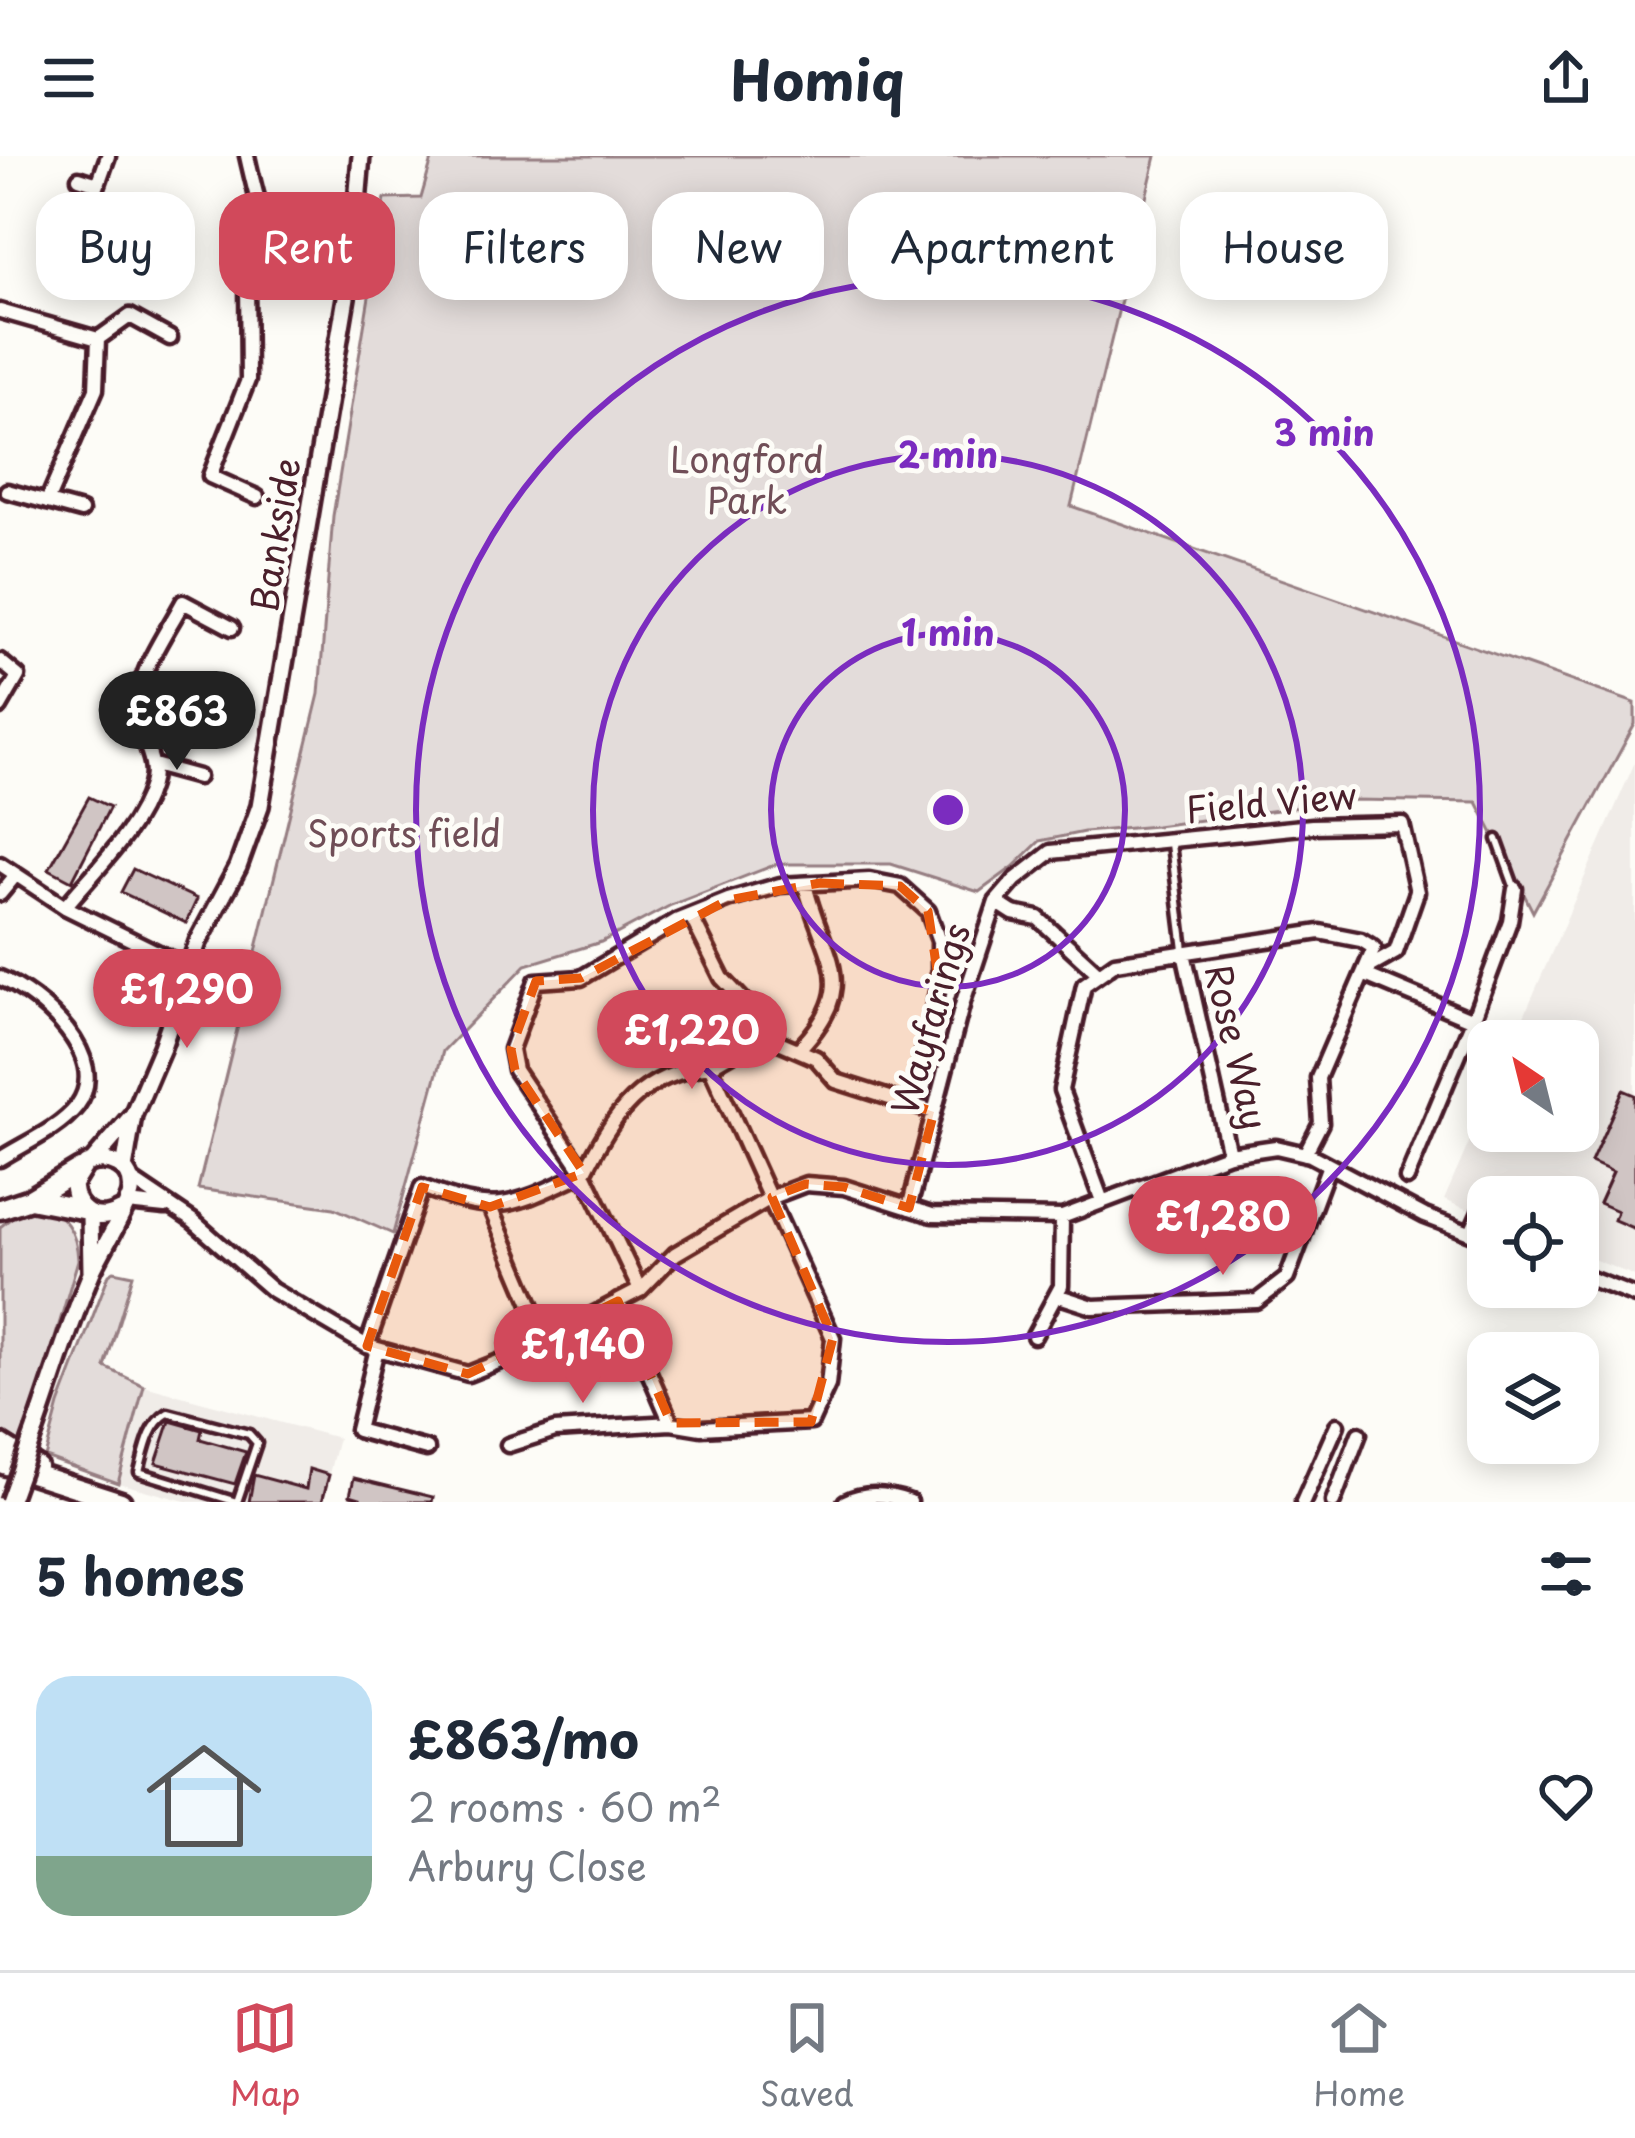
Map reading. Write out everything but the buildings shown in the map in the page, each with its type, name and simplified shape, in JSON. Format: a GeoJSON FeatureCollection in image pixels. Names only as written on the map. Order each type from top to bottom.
{"type":"FeatureCollection","features":[{"type":"Feature","properties":{"kind":"main road"},"geometry":{"type":"LineString","coordinates":[[0,1209],[30,1198],[87,1165]]}},
{"type":"Feature","properties":{"kind":"main road"},"geometry":{"type":"LineString","coordinates":[[30,1198],[86,1212]]}},
{"type":"Feature","properties":{"kind":"main road"},"geometry":{"type":"LineString","coordinates":[[0,1444],[73,1495]]}},
{"type":"Feature","properties":{"kind":"main road"},"geometry":{"type":"LineString","coordinates":[[0,1463],[73,1495],[121,1502]]}},
{"type":"Feature","properties":{"kind":"street"},"geometry":{"type":"LineString","coordinates":[[95,192],[108,156]]}},
{"type":"Feature","properties":{"kind":"street"},"geometry":{"type":"LineString","coordinates":[[247,156],[257,192]]}},
{"type":"Feature","properties":{"kind":"street","name":"Bankside"},"geometry":{"type":"LineString","coordinates":[[358,192],[361,156]]}},
{"type":"Feature","properties":{"kind":"street"},"geometry":{"type":"LineString","coordinates":[[79,178],[98,184]]}},
{"type":"Feature","properties":{"kind":"street"},"geometry":{"type":"LineString","coordinates":[[47,502],[95,389],[98,340],[130,316],[136,300]]}},
{"type":"Feature","properties":{"kind":"street"},"geometry":{"type":"LineString","coordinates":[[247,300],[248,380],[210,476],[257,496]]}},
{"type":"Feature","properties":{"kind":"street","name":"Bankside"},"geometry":{"type":"LineString","coordinates":[[126,1174],[133,1114],[198,942],[250,841],[264,791],[346,300]]}},
{"type":"Feature","properties":{"kind":"street"},"geometry":{"type":"LineString","coordinates":[[0,311],[98,340]]}},
{"type":"Feature","properties":{"kind":"street"},"geometry":{"type":"LineString","coordinates":[[130,316],[170,338]]}},
{"type":"Feature","properties":{"kind":"street"},"geometry":{"type":"LineString","coordinates":[[8,491],[81,512]]}},
{"type":"Feature","properties":{"kind":"street"},"geometry":{"type":"LineString","coordinates":[[65,907],[136,817],[152,784],[154,765],[137,713],[146,672],[183,602],[232,628]]}},
{"type":"Feature","properties":{"kind":"street"},"geometry":{"type":"LineString","coordinates":[[0,661],[18,676],[0,707]]}},
{"type":"Feature","properties":{"kind":"street"},"geometry":{"type":"LineString","coordinates":[[154,765],[198,776]]}},
{"type":"Feature","properties":{"kind":"street","name":"Field View"},"geometry":{"type":"LineString","coordinates":[[996,902],[1051,852],[1312,826],[1402,824],[1417,892],[1396,952],[1364,972]]}},
{"type":"Feature","properties":{"kind":"street"},"geometry":{"type":"LineString","coordinates":[[0,863],[65,907],[189,968]]}},
{"type":"Feature","properties":{"kind":"street"},"geometry":{"type":"LineString","coordinates":[[0,894],[15,876]]}},
{"type":"Feature","properties":{"kind":"street"},"geometry":{"type":"LineString","coordinates":[[640,1290],[584,1173],[514,1070],[511,1048],[536,982],[581,978],[691,916],[780,885],[869,880],[900,886],[928,911],[939,941],[939,983],[920,1070],[907,1103]]}},
{"type":"Feature","properties":{"kind":"street"},"geometry":{"type":"LineString","coordinates":[[800,1048],[831,1010],[834,979],[805,884]]}},
{"type":"Feature","properties":{"kind":"street"},"geometry":{"type":"LineString","coordinates":[[1364,972],[1473,1020],[1510,921],[1515,889]]}},
{"type":"Feature","properties":{"kind":"street","name":"Wayfarings"},"geometry":{"type":"LineString","coordinates":[[909,1208],[962,1003],[996,902],[1013,914],[1038,918],[1100,974]]}},
{"type":"Feature","properties":{"kind":"street"},"geometry":{"type":"LineString","coordinates":[[691,916],[722,978],[758,1016],[759,1038]]}},
{"type":"Feature","properties":{"kind":"street"},"geometry":{"type":"LineString","coordinates":[[1102,1201],[1061,1090],[1084,985],[1115,963],[1320,932],[1361,940],[1374,949],[1318,1078],[1322,1123],[1305,1154]]}},
{"type":"Feature","properties":{"kind":"street","name":"Rose Way"},"geometry":{"type":"LineString","coordinates":[[1184,953],[1229,1154]]}},
{"type":"Feature","properties":{"kind":"street"},"geometry":{"type":"LineString","coordinates":[[0,978],[45,1004],[84,1058],[86,1081],[80,1103],[58,1123],[0,1159]]}},
{"type":"Feature","properties":{"kind":"street"},"geometry":{"type":"LineString","coordinates":[[1407,1178],[1467,1032]]}},
{"type":"Feature","properties":{"kind":"street"},"geometry":{"type":"LineString","coordinates":[[427,1449],[358,1430],[356,1424],[372,1348],[422,1187],[490,1207],[526,1199],[584,1173],[610,1123],[640,1090],[683,1069],[710,1066],[759,1038],[800,1048],[836,1081],[934,1112]]}},
{"type":"Feature","properties":{"kind":"street"},"geometry":{"type":"LineString","coordinates":[[508,1445],[555,1430],[811,1422],[828,1385],[833,1338],[710,1066]]}},
{"type":"Feature","properties":{"kind":"street","name":"Bankside"},"geometry":{"type":"LineString","coordinates":[[87,1165],[133,1114]]}},
{"type":"Feature","properties":{"kind":"street"},"geometry":{"type":"LineString","coordinates":[[91,1274],[86,1212],[73,1185],[87,1165],[110,1161],[193,1221],[272,1290],[372,1348],[468,1375],[640,1290],[675,1254],[772,1197],[806,1184],[844,1186],[932,1215],[1062,1216],[1229,1154],[1276,1147],[1305,1154],[1425,1216],[1467,1232]]}},
{"type":"Feature","properties":{"kind":"street"},"geometry":{"type":"LineString","coordinates":[[1056,1295],[1094,1307],[1257,1301],[1288,1278],[1329,1165]]}},
{"type":"Feature","properties":{"kind":"street"},"geometry":{"type":"LineString","coordinates":[[9,1502],[91,1274],[124,1207],[126,1174]]}},
{"type":"Feature","properties":{"kind":"street"},"geometry":{"type":"LineString","coordinates":[[86,1212],[106,1218],[124,1207],[172,1208]]}},
{"type":"Feature","properties":{"kind":"street"},"geometry":{"type":"LineString","coordinates":[[490,1207],[546,1339]]}},
{"type":"Feature","properties":{"kind":"street"},"geometry":{"type":"LineString","coordinates":[[1034,1336],[1060,1286],[1062,1216]]}},
{"type":"Feature","properties":{"kind":"street"},"geometry":{"type":"LineString","coordinates":[[1599,1282],[1635,1296]]}},
{"type":"Feature","properties":{"kind":"street"},"geometry":{"type":"LineString","coordinates":[[618,1301],[670,1423]]}},
{"type":"Feature","properties":{"kind":"street"},"geometry":{"type":"LineString","coordinates":[[1303,1502],[1336,1425]]}},
{"type":"Feature","properties":{"kind":"street"},"geometry":{"type":"LineString","coordinates":[[1353,1502],[1334,1500],[1359,1434]]}},
{"type":"Feature","properties":{"kind":"street"},"geometry":{"type":"LineString","coordinates":[[845,1502],[892,1495],[910,1502]]}},
{"type":"Feature","properties":{"kind":"lane"},"geometry":{"type":"LineString","coordinates":[[1497,839],[1515,889]]}},
{"type":"Feature","properties":{"kind":"lane"},"geometry":{"type":"LineString","coordinates":[[1171,841],[1184,953]]}},
{"type":"Feature","properties":{"kind":"lane"},"geometry":{"type":"LineString","coordinates":[[168,1413],[249,1434],[257,1443],[237,1502],[139,1472],[158,1419],[168,1413]]}},
{"type":"Feature","properties":{"kind":"highlighted area"},"geometry":{"type":"Polygon","coordinates":[[[820,883],[900,886],[928,911],[939,983],[907,1103],[934,1112],[909,1208],[844,1187],[806,1184],[772,1197],[833,1338],[811,1422],[671,1423],[618,1301],[468,1374],[367,1346],[422,1187],[490,1207],[584,1173],[515,1070],[511,1049],[536,981],[581,978],[728,900],[820,883]]]}},
{"type":"Feature","properties":{"kind":"shaded area"},"geometry":{"type":"Polygon","coordinates":[[[1635,762],[1635,1276],[1599,1261],[1599,1176],[1467,1176],[1467,1209],[1444,1200],[1467,1147],[1467,1152],[1599,1152],[1599,1020],[1522,1020],[1635,762]]]}},
{"type":"Feature","properties":{"kind":"shaded area"},"geometry":{"type":"Polygon","coordinates":[[[144,1386],[338,1438],[322,1502],[189,1502],[118,1483],[144,1386]]]}},
{"type":"Feature","properties":{"kind":"green space","name":"Longford Park"},"geometry":{"type":"Polygon","coordinates":[[[433,156],[1156,156],[1147,192],[848,192],[848,300],[1121,300],[1071,506],[1635,703],[1635,724],[1533,912],[1477,802],[1353,800],[1084,832],[1040,841],[979,892],[891,864],[777,864],[671,905],[601,942],[526,965],[443,1051],[393,1234],[334,1208],[198,1189],[319,694],[333,516],[368,300],[395,300],[395,199],[419,198],[419,300],[628,300],[628,192],[423,192],[433,156]]]}},
{"type":"Feature","properties":{"kind":"green space"},"geometry":{"type":"Polygon","coordinates":[[[37,1207],[55,1213],[68,1225],[78,1260],[24,1444],[0,1432],[0,1227],[20,1211],[37,1207]]]}},
{"type":"Feature","properties":{"kind":"green space"},"geometry":{"type":"Polygon","coordinates":[[[114,1271],[133,1275],[105,1367],[144,1386],[118,1483],[45,1457],[59,1405],[114,1271]]]}},
{"type":"Feature","properties":{"kind":"park label","name":"Sports field"},"geometry":{"type":"Point","coordinates":[404,834]}}]}
